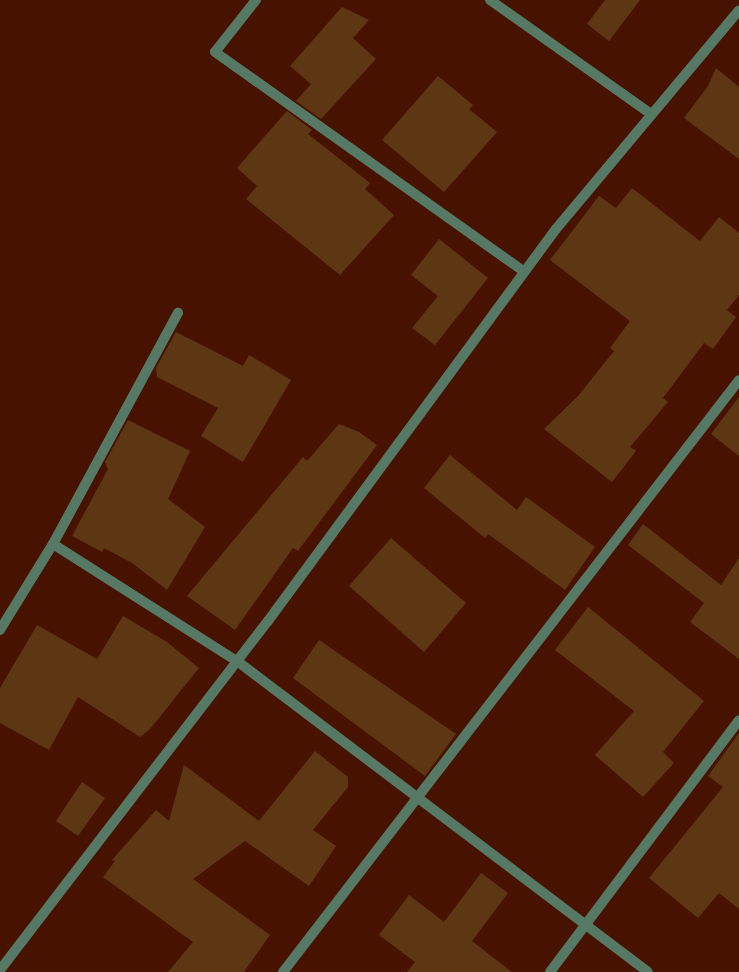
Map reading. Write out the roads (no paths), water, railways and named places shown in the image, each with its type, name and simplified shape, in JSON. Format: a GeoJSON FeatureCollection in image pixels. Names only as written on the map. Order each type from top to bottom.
{"type":"FeatureCollection","features":[{"type":"Feature","properties":{"kind":"street"},"geometry":{"type":"LineString","coordinates":[[256,0],[215,52],[524,272]]}},
{"type":"Feature","properties":{"kind":"street"},"geometry":{"type":"LineString","coordinates":[[490,0],[652,114]]}},
{"type":"Feature","properties":{"kind":"street"},"geometry":{"type":"LineString","coordinates":[[0,970],[237,661],[556,228],[739,10]]}},
{"type":"Feature","properties":{"kind":"street"},"geometry":{"type":"LineString","coordinates":[[0,630],[53,544],[178,313]]}},
{"type":"Feature","properties":{"kind":"street"},"geometry":{"type":"LineString","coordinates":[[283,972],[739,380]]}},
{"type":"Feature","properties":{"kind":"street"},"geometry":{"type":"LineString","coordinates":[[53,544],[237,661],[418,796],[584,926],[648,972]]}},
{"type":"Feature","properties":{"kind":"street"},"geometry":{"type":"LineString","coordinates":[[550,972],[739,720]]}}]}
